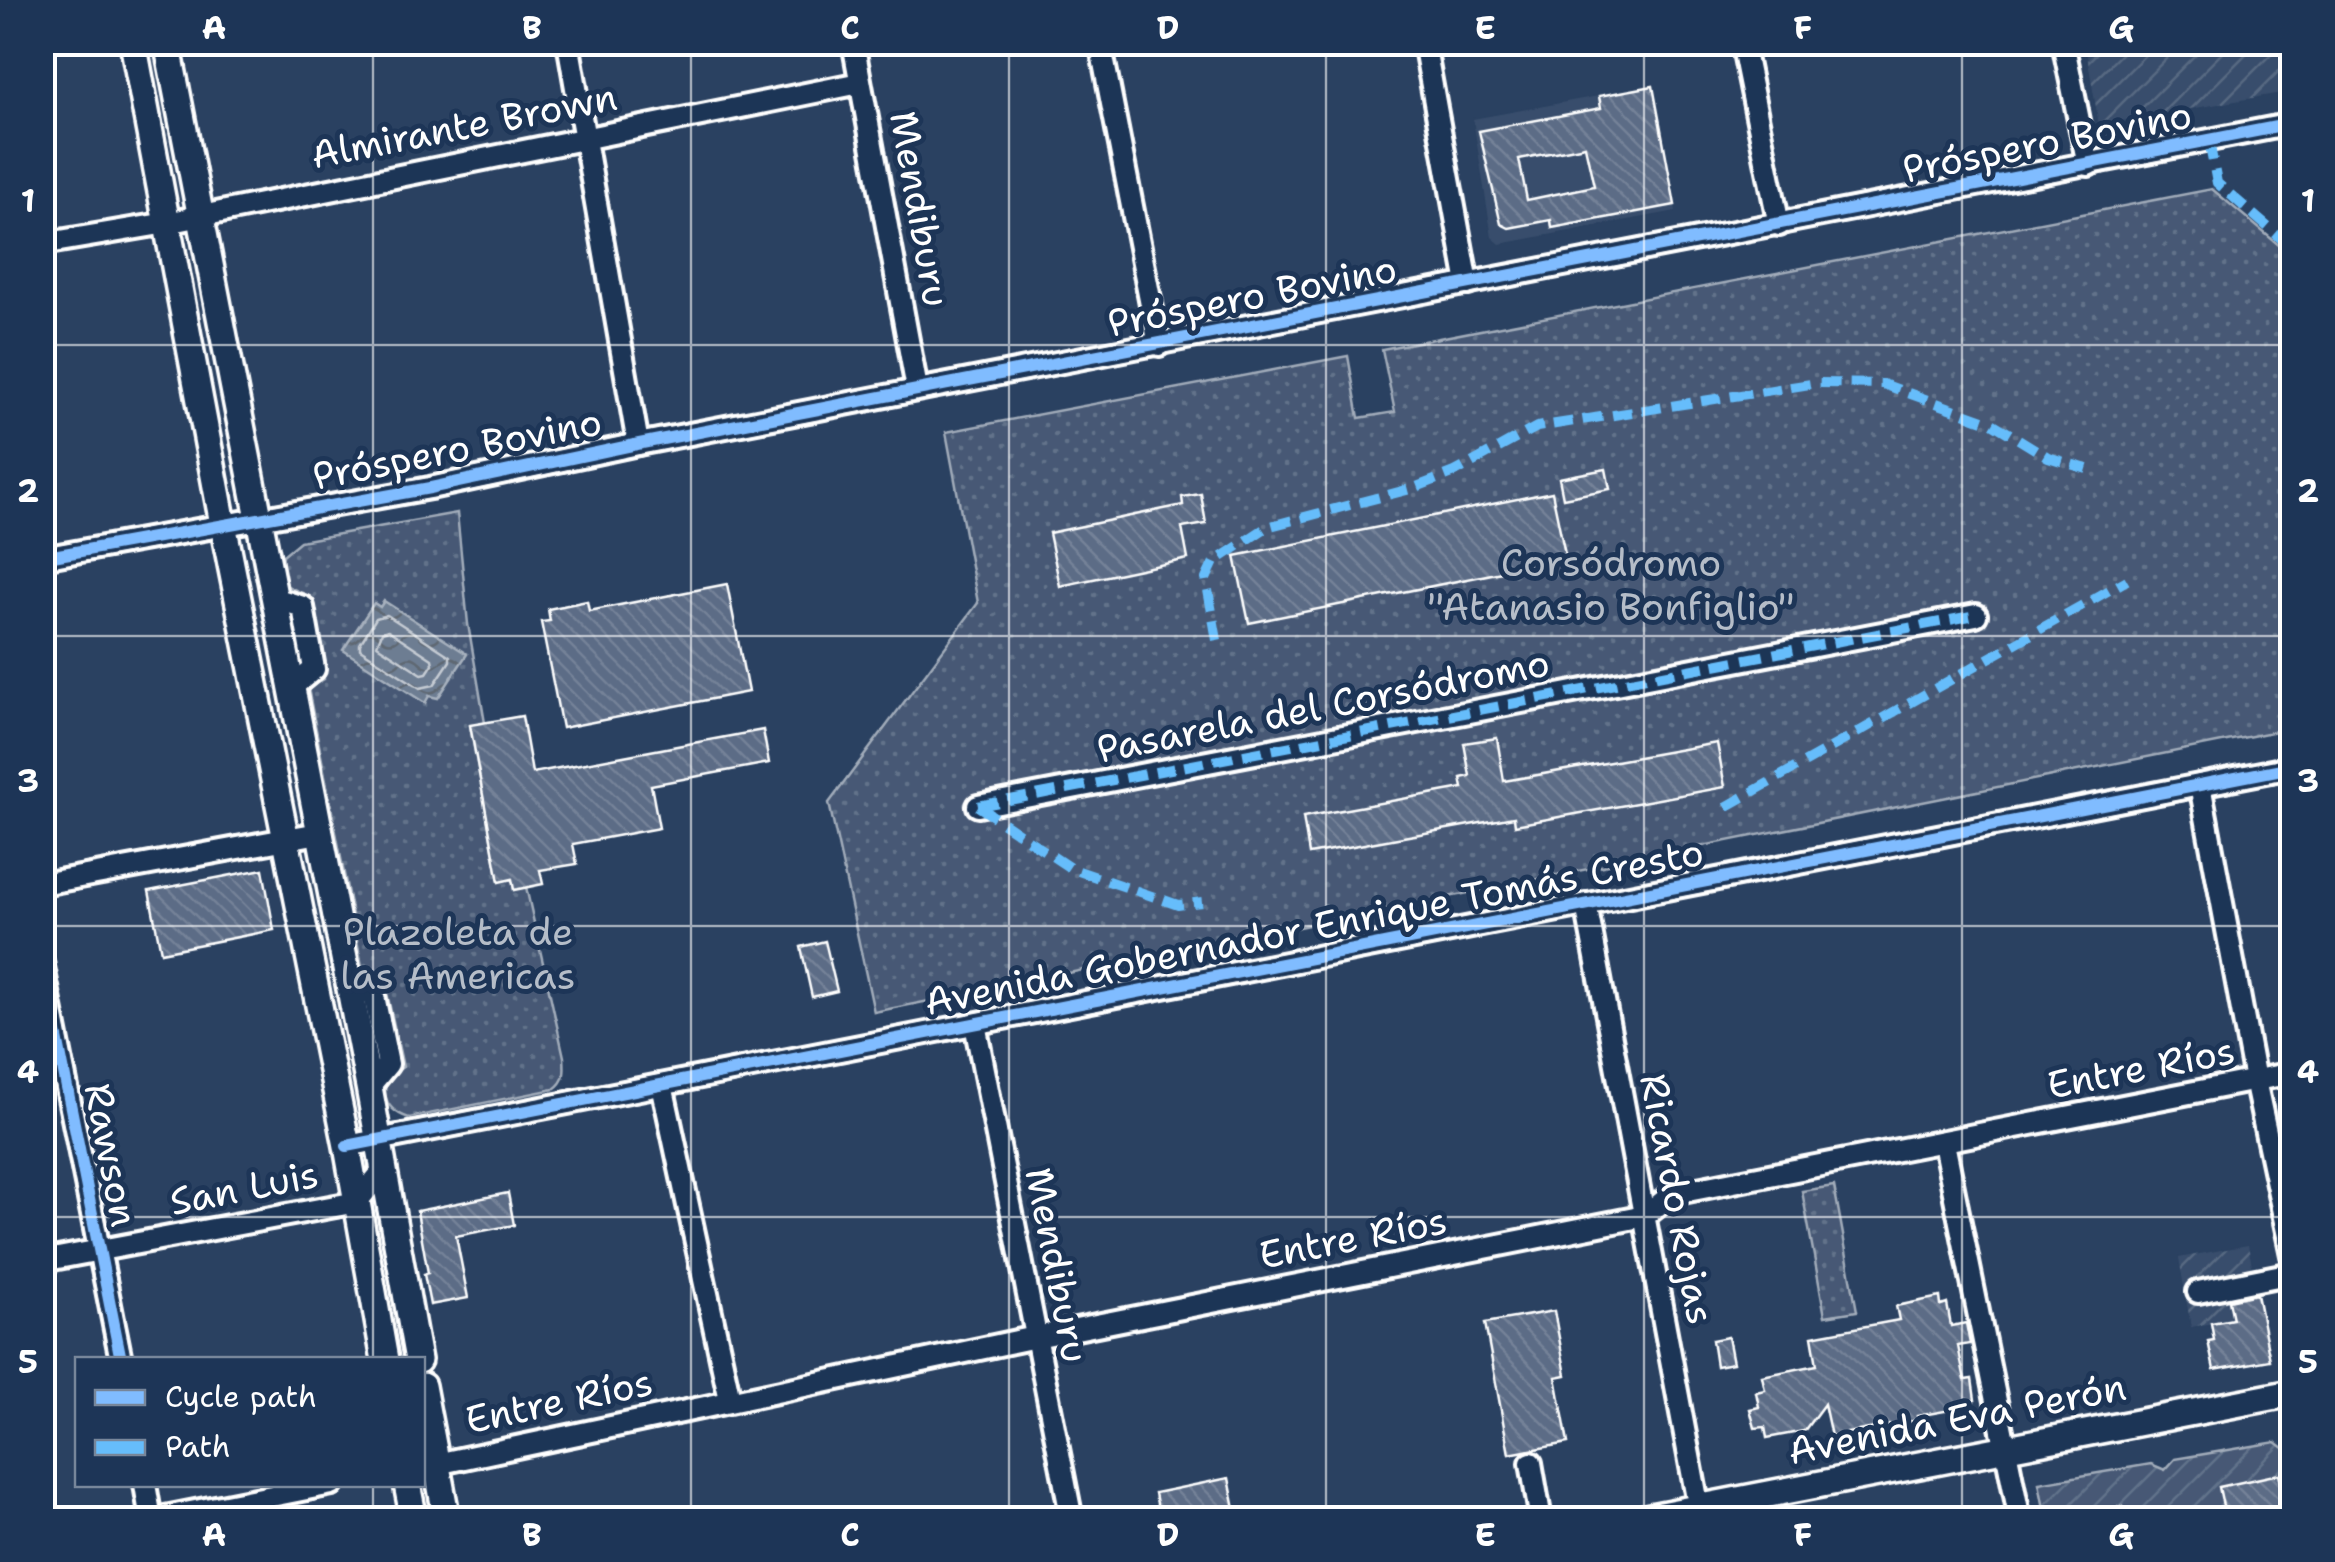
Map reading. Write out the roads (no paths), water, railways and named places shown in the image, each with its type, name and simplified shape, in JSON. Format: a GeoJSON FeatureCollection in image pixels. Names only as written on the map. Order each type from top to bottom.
{"type":"FeatureCollection","features":[{"type":"Feature","properties":{"kind":"main road"},"geometry":{"type":"LineString","coordinates":[[133,42],[384,1357]]}},
{"type":"Feature","properties":{"kind":"main road"},"geometry":{"type":"LineString","coordinates":[[168,42],[417,1357]]}},
{"type":"Feature","properties":{"kind":"main road","name":"Avenida Eva Perón"},"geometry":{"type":"LineString","coordinates":[[1635,1520],[1700,1513],[2004,1446],[2292,1392]]}},
{"type":"Feature","properties":{"kind":"main road"},"geometry":{"type":"LineString","coordinates":[[425,1420],[429,1465],[447,1520]]}},
{"type":"Feature","properties":{"kind":"main road"},"geometry":{"type":"LineString","coordinates":[[408,1487],[414,1520]]}},
{"type":"Feature","properties":{"kind":"street"},"geometry":{"type":"LineString","coordinates":[[568,42],[638,444]]}},
{"type":"Feature","properties":{"kind":"street","name":"Mendiburu"},"geometry":{"type":"LineString","coordinates":[[853,42],[917,389]]}},
{"type":"Feature","properties":{"kind":"street"},"geometry":{"type":"LineString","coordinates":[[1100,42],[1159,345]]}},
{"type":"Feature","properties":{"kind":"street"},"geometry":{"type":"LineString","coordinates":[[1424,42],[1468,284]]}},
{"type":"Feature","properties":{"kind":"street"},"geometry":{"type":"LineString","coordinates":[[1742,42],[1779,226]]}},
{"type":"Feature","properties":{"kind":"street"},"geometry":{"type":"LineString","coordinates":[[2064,42],[2088,165]]}},
{"type":"Feature","properties":{"kind":"street","name":"Almirante Brown"},"geometry":{"type":"LineString","coordinates":[[168,223],[860,82]]}},
{"type":"Feature","properties":{"kind":"street","name":"Próspero Bovino"},"geometry":{"type":"LineString","coordinates":[[42,558],[430,488],[917,389],[1779,226],[2292,124]]}},
{"type":"Feature","properties":{"kind":"street"},"geometry":{"type":"LineString","coordinates":[[42,244],[168,223]]}},
{"type":"Feature","properties":{"kind":"street","name":"Pasarela del Corsódromo"},"geometry":{"type":"LineString","coordinates":[[978,806],[1976,615]]}},
{"type":"Feature","properties":{"kind":"street","name":"Avenida Gobernador Enrique Tomás Cresto"},"geometry":{"type":"LineString","coordinates":[[347,1146],[2292,766]]}},
{"type":"Feature","properties":{"kind":"street"},"geometry":{"type":"LineString","coordinates":[[2200,786],[2292,1255]]}},
{"type":"Feature","properties":{"kind":"street"},"geometry":{"type":"LineString","coordinates":[[42,884],[318,833]]}},
{"type":"Feature","properties":{"kind":"street","name":"Ricardo Rojas"},"geometry":{"type":"LineString","coordinates":[[1586,904],[1700,1513]]}},
{"type":"Feature","properties":{"kind":"street","name":"Rawson"},"geometry":{"type":"LineString","coordinates":[[42,962],[119,1357]]}},
{"type":"Feature","properties":{"kind":"street","name":"Mendiburu"},"geometry":{"type":"LineString","coordinates":[[975,1024],[1072,1520]]}},
{"type":"Feature","properties":{"kind":"street","name":"Entre Ríos"},"geometry":{"type":"LineString","coordinates":[[429,1465],[730,1400],[1645,1216],[1672,1194],[2292,1073]]}},
{"type":"Feature","properties":{"kind":"street"},"geometry":{"type":"LineString","coordinates":[[662,1085],[730,1400]]}},
{"type":"Feature","properties":{"kind":"street"},"geometry":{"type":"LineString","coordinates":[[1944,1143],[2020,1520]]}},
{"type":"Feature","properties":{"kind":"street","name":"San Luis"},"geometry":{"type":"LineString","coordinates":[[42,1260],[357,1202],[384,1169]]}},
{"type":"Feature","properties":{"kind":"street"},"geometry":{"type":"LineString","coordinates":[[2198,1292],[2292,1273]]}},
{"type":"Feature","properties":{"kind":"street"},"geometry":{"type":"LineString","coordinates":[[1530,1463],[1541,1520]]}},
{"type":"Feature","properties":{"kind":"street"},"geometry":{"type":"LineString","coordinates":[[145,1487],[151,1519],[316,1487]]}},
{"type":"Feature","properties":{"kind":"water"},"geometry":{"type":"Polygon","coordinates":[[[384,601],[467,654],[438,698],[429,696],[425,703],[343,650],[374,603],[380,607],[384,601]]]}},
{"type":"Feature","properties":{"kind":"park label","name":"Corsódromo \"Atanasio Bonfiglio\""},"geometry":{"type":"Point","coordinates":[1611,585]}},
{"type":"Feature","properties":{"kind":"park label","name":"Plazoleta de las Americas"},"geometry":{"type":"Point","coordinates":[458,954]}}]}
